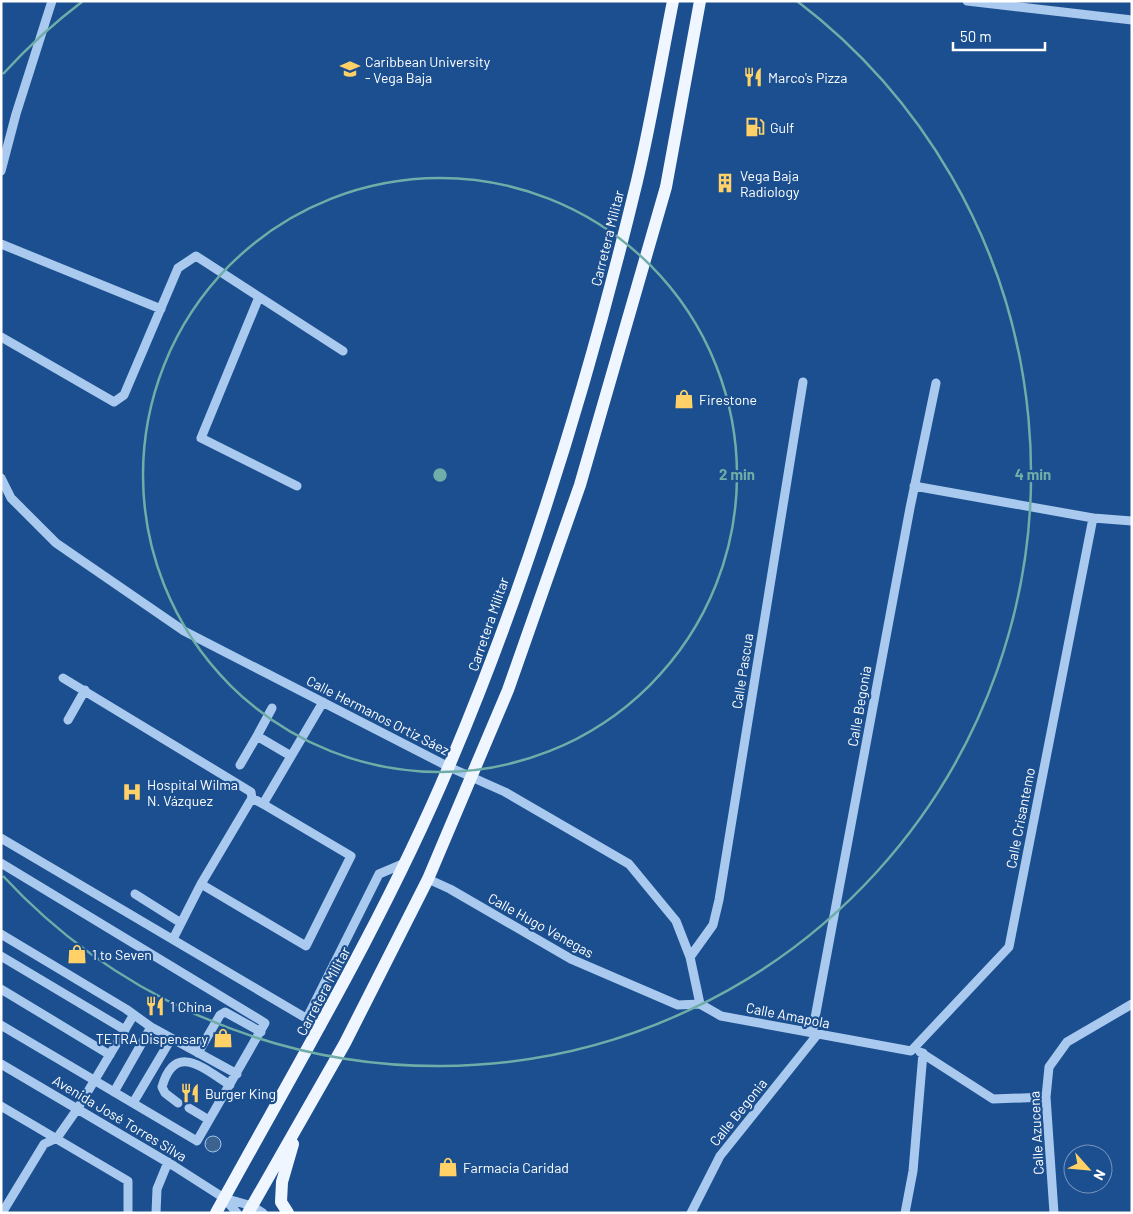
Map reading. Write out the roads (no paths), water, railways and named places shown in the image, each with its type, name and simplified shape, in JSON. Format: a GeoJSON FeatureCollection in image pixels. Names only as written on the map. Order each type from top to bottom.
{"type":"FeatureCollection","features":[{"type":"Feature","properties":{"kind":"main road","name":"Carretera Militar"},"geometry":{"type":"LineString","coordinates":[[216,1213],[321,1027],[381,915],[449,767],[484,680],[552,487],[598,333],[638,177],[673,1]]}},
{"type":"Feature","properties":{"kind":"main road"},"geometry":{"type":"LineString","coordinates":[[250,1209],[344,1043],[428,879],[508,690],[580,485],[666,187],[700,1]]}},
{"type":"Feature","properties":{"kind":"main road"},"geometry":{"type":"LineString","coordinates":[[288,1213],[281,1202],[282,1182],[299,1124]]}},
{"type":"Feature","properties":{"kind":"street"},"geometry":{"type":"LineString","coordinates":[[1,171],[16,114],[52,1]]}},
{"type":"Feature","properties":{"kind":"street"},"geometry":{"type":"LineString","coordinates":[[967,1],[1132,20]]}},
{"type":"Feature","properties":{"kind":"street"},"geometry":{"type":"LineString","coordinates":[[1,244],[161,309]]}},
{"type":"Feature","properties":{"kind":"street"},"geometry":{"type":"LineString","coordinates":[[1,337],[114,402],[124,395],[178,268],[196,256],[343,351]]}},
{"type":"Feature","properties":{"kind":"street"},"geometry":{"type":"LineString","coordinates":[[259,297],[200,438],[298,486]]}},
{"type":"Feature","properties":{"kind":"street","name":"Calle Pascua"},"geometry":{"type":"LineString","coordinates":[[690,957],[713,924],[719,900],[803,382]]}},
{"type":"Feature","properties":{"kind":"street","name":"Calle Begonia"},"geometry":{"type":"LineString","coordinates":[[691,1213],[720,1156],[815,1034],[914,486],[936,383]]}},
{"type":"Feature","properties":{"kind":"street","name":"Calle Hermanos Ortiz Sáez"},"geometry":{"type":"LineString","coordinates":[[1,478],[12,498],[56,543],[184,631],[449,767],[505,792],[629,864],[676,922],[690,957],[700,1004]]}},
{"type":"Feature","properties":{"kind":"street"},"geometry":{"type":"LineString","coordinates":[[914,486],[1092,518],[1132,522]]}},
{"type":"Feature","properties":{"kind":"street","name":"Calle Crisantemo"},"geometry":{"type":"LineString","coordinates":[[912,1051],[1009,947],[1092,518]]}},
{"type":"Feature","properties":{"kind":"street"},"geometry":{"type":"LineString","coordinates":[[62,678],[85,690],[251,792],[252,798],[201,884],[173,939]]}},
{"type":"Feature","properties":{"kind":"street"},"geometry":{"type":"LineString","coordinates":[[68,720],[85,690]]}},
{"type":"Feature","properties":{"kind":"street"},"geometry":{"type":"LineString","coordinates":[[263,804],[323,702]]}},
{"type":"Feature","properties":{"kind":"street"},"geometry":{"type":"LineString","coordinates":[[240,765],[272,708]]}},
{"type":"Feature","properties":{"kind":"street"},"geometry":{"type":"LineString","coordinates":[[257,736],[291,756]]}},
{"type":"Feature","properties":{"kind":"street"},"geometry":{"type":"LineString","coordinates":[[201,884],[306,946],[351,856],[252,798]]}},
{"type":"Feature","properties":{"kind":"street"},"geometry":{"type":"LineString","coordinates":[[1,838],[321,1027]]}},
{"type":"Feature","properties":{"kind":"street"},"geometry":{"type":"LineString","coordinates":[[1,863],[266,1023],[197,1141],[1,1024]]}},
{"type":"Feature","properties":{"kind":"street"},"geometry":{"type":"LineString","coordinates":[[307,1018],[379,874],[405,863]]}},
{"type":"Feature","properties":{"kind":"street","name":"Calle Hugo Venegas"},"geometry":{"type":"LineString","coordinates":[[428,879],[450,889],[570,959],[678,1005],[700,1004]]}},
{"type":"Feature","properties":{"kind":"street"},"geometry":{"type":"LineString","coordinates":[[134,894],[181,923]]}},
{"type":"Feature","properties":{"kind":"street"},"geometry":{"type":"LineString","coordinates":[[1,934],[171,1039],[236,1074]]}},
{"type":"Feature","properties":{"kind":"street"},"geometry":{"type":"LineString","coordinates":[[1,956],[125,1030]]}},
{"type":"Feature","properties":{"kind":"street"},"geometry":{"type":"LineString","coordinates":[[1,989],[110,1055]]}},
{"type":"Feature","properties":{"kind":"street","name":"Calle Amapola"},"geometry":{"type":"LineString","coordinates":[[700,1004],[721,1016],[912,1051]]}},
{"type":"Feature","properties":{"kind":"street","name":"Calle Azucena"},"geometry":{"type":"LineString","coordinates":[[1054,1213],[1046,1097],[1049,1067],[1067,1042],[1132,1004]]}},
{"type":"Feature","properties":{"kind":"street"},"geometry":{"type":"LineString","coordinates":[[198,1053],[224,1012],[261,1032]]}},
{"type":"Feature","properties":{"kind":"street"},"geometry":{"type":"LineString","coordinates":[[2,1212],[44,1144],[57,1138],[78,1108],[133,1016]]}},
{"type":"Feature","properties":{"kind":"street"},"geometry":{"type":"LineString","coordinates":[[114,1092],[151,1027]]}},
{"type":"Feature","properties":{"kind":"street"},"geometry":{"type":"LineString","coordinates":[[133,1103],[171,1039]]}},
{"type":"Feature","properties":{"kind":"street"},"geometry":{"type":"LineString","coordinates":[[912,1051],[924,1053],[993,1099],[1046,1097]]}},
{"type":"Feature","properties":{"kind":"street"},"geometry":{"type":"LineString","coordinates":[[904,1213],[913,1171],[924,1053]]}},
{"type":"Feature","properties":{"kind":"street"},"geometry":{"type":"LineString","coordinates":[[178,1103],[164,1093],[162,1087],[177,1062],[182,1060],[191,1062],[230,1085]]}},
{"type":"Feature","properties":{"kind":"street","name":"Avenida José Torres Silva"},"geometry":{"type":"LineString","coordinates":[[1,1064],[168,1162],[224,1198]]}},
{"type":"Feature","properties":{"kind":"street"},"geometry":{"type":"LineString","coordinates":[[1,1106],[128,1181],[128,1213]]}},
{"type":"Feature","properties":{"kind":"street"},"geometry":{"type":"LineString","coordinates":[[189,1108],[209,1120]]}},
{"type":"Feature","properties":{"kind":"street"},"geometry":{"type":"LineString","coordinates":[[156,1213],[157,1189],[168,1162]]}},
{"type":"Feature","properties":{"kind":"street"},"geometry":{"type":"LineString","coordinates":[[224,1198],[263,1213]]}},
{"type":"Feature","properties":{"kind":"street"},"geometry":{"type":"LineString","coordinates":[[224,1198],[237,1213]]}},
{"type":"Feature","properties":{"kind":"water"},"geometry":{"type":"Polygon","coordinates":[[[213,1136],[221,1144],[213,1152],[205,1144],[213,1136]]]}},
{"type":"Feature","properties":{"kind":"place","name":"Caribbean University - Vega Baja"},"geometry":{"type":"Point","coordinates":[350,69]}},
{"type":"Feature","properties":{"kind":"place","name":"Marco's Pizza"},"geometry":{"type":"Point","coordinates":[753,77]}},
{"type":"Feature","properties":{"kind":"place","name":"Gulf"},"geometry":{"type":"Point","coordinates":[755,127]}},
{"type":"Feature","properties":{"kind":"place","name":"Vega Baja Radiology"},"geometry":{"type":"Point","coordinates":[725,183]}},
{"type":"Feature","properties":{"kind":"place","name":"Firestone"},"geometry":{"type":"Point","coordinates":[684,399]}},
{"type":"Feature","properties":{"kind":"place","name":"Hospital Wilma N. Vázquez"},"geometry":{"type":"Point","coordinates":[132,792]}},
{"type":"Feature","properties":{"kind":"place","name":"1 to Seven"},"geometry":{"type":"Point","coordinates":[77,954]}},
{"type":"Feature","properties":{"kind":"place","name":"1 China"},"geometry":{"type":"Point","coordinates":[155,1006]}},
{"type":"Feature","properties":{"kind":"place","name":"TETRA Dispensary"},"geometry":{"type":"Point","coordinates":[223,1038]}},
{"type":"Feature","properties":{"kind":"place","name":"Burger King"},"geometry":{"type":"Point","coordinates":[190,1093]}},
{"type":"Feature","properties":{"kind":"place","name":"Farmacia Caridad"},"geometry":{"type":"Point","coordinates":[448,1167]}}]}
